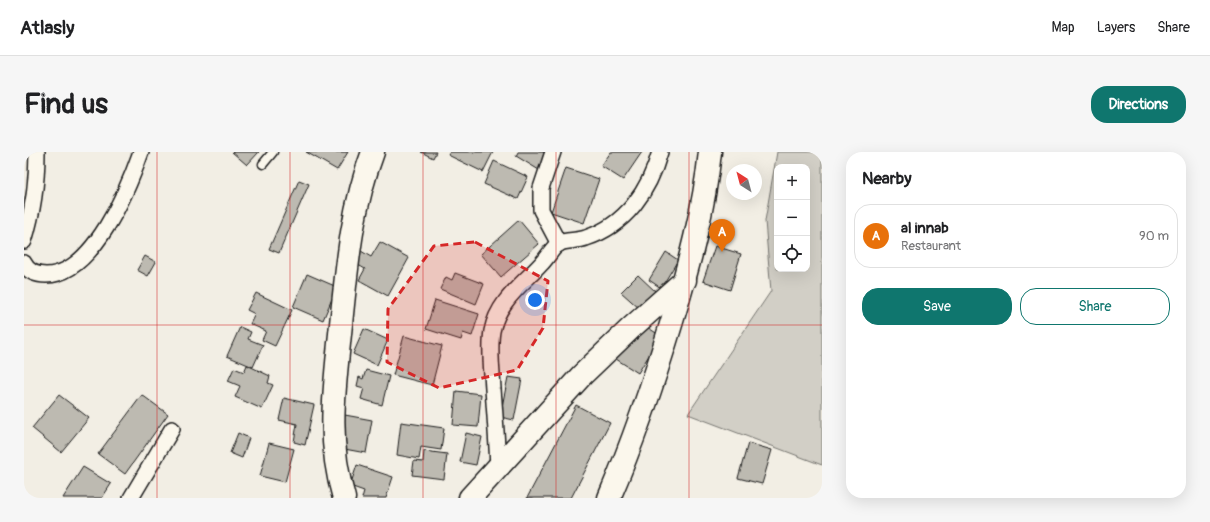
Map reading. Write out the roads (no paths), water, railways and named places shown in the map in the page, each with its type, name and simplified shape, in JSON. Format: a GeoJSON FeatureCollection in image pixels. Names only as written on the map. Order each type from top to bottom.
{"type":"FeatureCollection","features":[{"type":"Feature","properties":{"kind":"main road"},"geometry":{"type":"LineString","coordinates":[[344,498],[334,448],[332,410],[351,231],[365,172],[373,152]]}},
{"type":"Feature","properties":{"kind":"main road"},"geometry":{"type":"LineString","coordinates":[[609,498],[648,399],[685,280],[700,223],[710,152]]}},
{"type":"Feature","properties":{"kind":"main road"},"geometry":{"type":"LineString","coordinates":[[470,498],[582,375],[631,328],[685,280]]}},
{"type":"Feature","properties":{"kind":"street"},"geometry":{"type":"LineString","coordinates":[[24,241],[30,222],[37,168],[37,152]]}},
{"type":"Feature","properties":{"kind":"street"},"geometry":{"type":"LineString","coordinates":[[24,263],[36,274],[52,275],[71,266],[89,253],[105,229],[124,192],[141,152]]}},
{"type":"Feature","properties":{"kind":"street"},"geometry":{"type":"LineString","coordinates":[[553,152],[541,188],[541,210],[559,244]]}},
{"type":"Feature","properties":{"kind":"street"},"geometry":{"type":"LineString","coordinates":[[498,468],[491,361],[492,331],[500,308],[519,285],[559,244],[585,239],[604,231],[627,214],[645,191],[655,170],[660,152]]}},
{"type":"Feature","properties":{"kind":"street"},"geometry":{"type":"LineString","coordinates":[[131,498],[172,429]]}},
{"type":"Feature","properties":{"kind":"lane"},"geometry":{"type":"LineString","coordinates":[[263,164],[274,152]]}},
{"type":"Feature","properties":{"kind":"place","name":"al innab"},"geometry":{"type":"Point","coordinates":[722,252]}}]}
